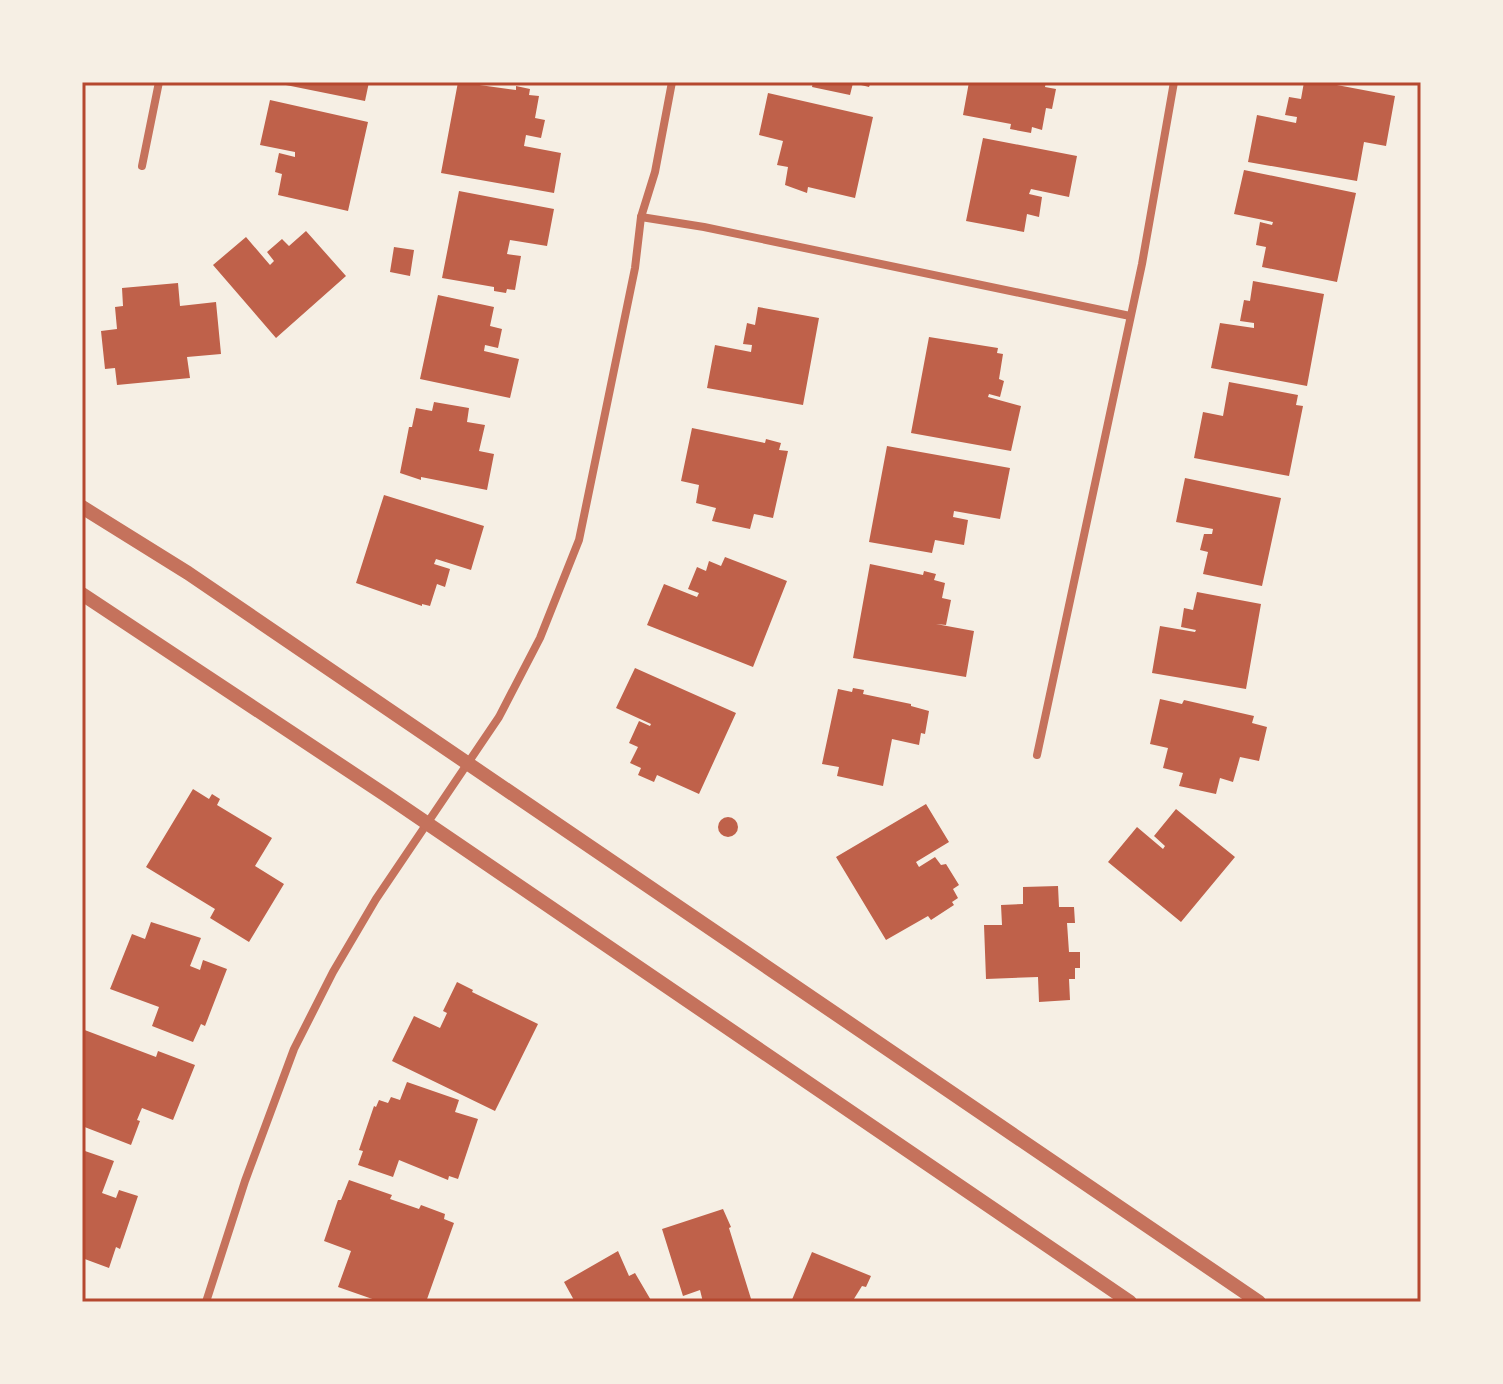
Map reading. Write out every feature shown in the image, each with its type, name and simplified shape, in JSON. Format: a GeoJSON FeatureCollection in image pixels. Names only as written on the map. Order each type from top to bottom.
{"type":"FeatureCollection","features":[{"type":"Feature","properties":{"kind":"street"},"geometry":{"type":"LineString","coordinates":[[142,166],[159,82]]}},
{"type":"Feature","properties":{"kind":"street"},"geometry":{"type":"LineString","coordinates":[[206,1302],[245,1181],[294,1049],[355,935],[499,717],[540,638],[579,540],[635,268],[641,217],[655,172],[672,82]]}},
{"type":"Feature","properties":{"kind":"street"},"geometry":{"type":"LineString","coordinates":[[1037,755],[1142,264],[1174,82]]}},
{"type":"Feature","properties":{"kind":"street"},"geometry":{"type":"LineString","coordinates":[[641,217],[704,227],[1130,316]]}},
{"type":"Feature","properties":{"kind":"street"},"geometry":{"type":"LineString","coordinates":[[82,507],[188,573],[1259,1302]]}},
{"type":"Feature","properties":{"kind":"street"},"geometry":{"type":"LineString","coordinates":[[82,594],[1130,1302]]}},
{"type":"Feature","properties":{"kind":"building"},"geometry":{"type":"Polygon","coordinates":[[[271,82],[369,82],[365,101],[271,82]]]}},
{"type":"Feature","properties":{"kind":"building"},"geometry":{"type":"Polygon","coordinates":[[[458,82],[516,90],[516,86],[530,89],[529,95],[539,96],[535,118],[545,120],[541,138],[526,135],[524,146],[561,153],[554,193],[441,173],[458,82]]]}},
{"type":"Feature","properties":{"kind":"building"},"geometry":{"type":"Polygon","coordinates":[[[813,82],[871,82],[869,87],[853,83],[850,95],[812,87],[813,82]]]}},
{"type":"Feature","properties":{"kind":"building"},"geometry":{"type":"Polygon","coordinates":[[[969,82],[1046,82],[1045,87],[1056,89],[1052,109],[1046,108],[1042,130],[1032,127],[1031,133],[1010,129],[1011,124],[963,115],[969,82]]]}},
{"type":"Feature","properties":{"kind":"building"},"geometry":{"type":"Polygon","coordinates":[[[1304,82],[1321,82],[1395,96],[1386,146],[1364,142],[1357,181],[1248,162],[1257,115],[1296,123],[1297,117],[1285,115],[1289,97],[1301,99],[1304,82]]]}},
{"type":"Feature","properties":{"kind":"building"},"geometry":{"type":"Polygon","coordinates":[[[768,93],[873,117],[855,198],[808,187],[807,193],[785,185],[788,167],[777,165],[783,141],[759,135],[768,93]]]}},
{"type":"Feature","properties":{"kind":"building"},"geometry":{"type":"Polygon","coordinates":[[[270,100],[368,122],[348,211],[278,195],[282,174],[275,172],[279,153],[295,157],[295,152],[260,145],[270,100]]]}},
{"type":"Feature","properties":{"kind":"building"},"geometry":{"type":"Polygon","coordinates":[[[983,138],[1077,156],[1069,197],[1031,189],[1029,194],[1042,197],[1039,217],[1027,214],[1024,232],[966,221],[983,138]]]}},
{"type":"Feature","properties":{"kind":"building"},"geometry":{"type":"Polygon","coordinates":[[[1244,170],[1356,193],[1337,282],[1262,267],[1266,247],[1256,245],[1260,222],[1272,225],[1273,222],[1234,214],[1244,170]]]}},
{"type":"Feature","properties":{"kind":"building"},"geometry":{"type":"Polygon","coordinates":[[[459,191],[554,209],[547,246],[510,240],[507,254],[521,256],[515,290],[507,289],[506,293],[494,291],[494,287],[442,278],[459,191]]]}},
{"type":"Feature","properties":{"kind":"building"},"geometry":{"type":"Polygon","coordinates":[[[306,231],[346,276],[276,338],[213,265],[246,237],[270,265],[274,261],[267,252],[282,239],[289,246],[306,231]]]}},
{"type":"Feature","properties":{"kind":"building"},"geometry":{"type":"Polygon","coordinates":[[[394,247],[414,250],[410,276],[390,272],[394,247]]]}},
{"type":"Feature","properties":{"kind":"building"},"geometry":{"type":"Polygon","coordinates":[[[1253,281],[1324,294],[1307,386],[1211,368],[1220,323],[1254,328],[1254,323],[1240,321],[1244,300],[1250,301],[1253,281]]]}},
{"type":"Feature","properties":{"kind":"building"},"geometry":{"type":"Polygon","coordinates":[[[178,283],[180,306],[216,302],[221,354],[187,357],[190,378],[117,385],[115,368],[105,369],[101,331],[117,329],[115,307],[123,306],[122,288],[178,283]]]}},
{"type":"Feature","properties":{"kind":"building"},"geometry":{"type":"Polygon","coordinates":[[[438,295],[494,307],[490,326],[502,329],[498,348],[485,345],[484,351],[519,359],[510,398],[420,379],[438,295]]]}},
{"type":"Feature","properties":{"kind":"building"},"geometry":{"type":"Polygon","coordinates":[[[758,307],[819,318],[803,405],[707,388],[715,345],[751,352],[752,345],[743,344],[747,323],[755,325],[758,307]]]}},
{"type":"Feature","properties":{"kind":"building"},"geometry":{"type":"Polygon","coordinates":[[[929,337],[998,348],[997,353],[1003,354],[999,379],[1004,381],[1000,397],[989,394],[988,397],[1021,406],[1011,451],[911,433],[929,337]]]}},
{"type":"Feature","properties":{"kind":"building"},"geometry":{"type":"Polygon","coordinates":[[[1229,382],[1298,395],[1296,405],[1303,406],[1289,476],[1194,458],[1203,412],[1223,416],[1229,382]]]}},
{"type":"Feature","properties":{"kind":"building"},"geometry":{"type":"Polygon","coordinates":[[[434,402],[469,408],[467,422],[485,425],[479,451],[494,454],[487,490],[421,477],[421,480],[400,473],[416,408],[432,411],[434,402]]]}},
{"type":"Feature","properties":{"kind":"building"},"geometry":{"type":"Polygon","coordinates":[[[692,428],[765,443],[766,439],[781,443],[779,450],[788,451],[773,518],[754,514],[750,529],[712,521],[716,508],[696,503],[699,485],[681,481],[692,428]]]}},
{"type":"Feature","properties":{"kind":"building"},"geometry":{"type":"Polygon","coordinates":[[[887,446],[1010,468],[1000,519],[954,511],[953,517],[968,520],[964,545],[935,540],[932,553],[869,542],[887,446]]]}},
{"type":"Feature","properties":{"kind":"building"},"geometry":{"type":"Polygon","coordinates":[[[1185,478],[1281,498],[1262,586],[1203,574],[1208,552],[1200,550],[1204,534],[1212,534],[1213,529],[1176,522],[1185,478]]]}},
{"type":"Feature","properties":{"kind":"building"},"geometry":{"type":"Polygon","coordinates":[[[384,495],[484,526],[471,570],[436,559],[434,564],[450,569],[445,587],[437,584],[430,606],[356,583],[384,495]]]}},
{"type":"Feature","properties":{"kind":"building"},"geometry":{"type":"Polygon","coordinates":[[[725,557],[787,581],[753,667],[647,625],[664,584],[697,597],[699,593],[688,589],[697,567],[706,571],[709,561],[721,566],[725,557]]]}},
{"type":"Feature","properties":{"kind":"building"},"geometry":{"type":"Polygon","coordinates":[[[870,564],[923,575],[924,571],[936,574],[934,580],[945,583],[942,598],[951,600],[946,625],[936,624],[974,631],[966,677],[853,658],[870,564]]]}},
{"type":"Feature","properties":{"kind":"building"},"geometry":{"type":"Polygon","coordinates":[[[1197,592],[1261,604],[1246,689],[1152,673],[1160,626],[1195,632],[1181,627],[1184,608],[1193,610],[1197,592]]]}},
{"type":"Feature","properties":{"kind":"building"},"geometry":{"type":"Polygon","coordinates":[[[635,668],[736,713],[699,794],[657,775],[654,782],[638,775],[641,768],[630,763],[638,747],[629,743],[639,721],[651,724],[616,708],[635,668]]]}},
{"type":"Feature","properties":{"kind":"building"},"geometry":{"type":"Polygon","coordinates":[[[853,688],[864,690],[863,694],[929,711],[925,734],[921,733],[919,745],[892,739],[883,786],[837,776],[839,767],[822,764],[838,689],[852,692],[853,688]]]}},
{"type":"Feature","properties":{"kind":"building"},"geometry":{"type":"Polygon","coordinates":[[[1160,699],[1182,704],[1184,700],[1254,716],[1252,723],[1267,727],[1259,761],[1240,757],[1233,782],[1220,778],[1216,794],[1179,786],[1183,773],[1163,768],[1168,748],[1150,744],[1160,699]]]}},
{"type":"Feature","properties":{"kind":"building"},"geometry":{"type":"Polygon","coordinates":[[[193,789],[209,799],[212,794],[220,799],[217,805],[272,838],[255,866],[284,884],[249,942],[210,918],[215,909],[146,867],[193,789]]]}},
{"type":"Feature","properties":{"kind":"building"},"geometry":{"type":"Polygon","coordinates":[[[926,804],[949,842],[916,862],[919,867],[935,857],[941,865],[946,864],[959,885],[953,889],[958,898],[952,902],[954,905],[931,920],[928,916],[886,940],[836,857],[926,804]]]}},
{"type":"Feature","properties":{"kind":"building"},"geometry":{"type":"Polygon","coordinates":[[[1176,809],[1235,857],[1181,922],[1108,862],[1137,827],[1163,849],[1165,846],[1154,836],[1176,809]]]}},
{"type":"Feature","properties":{"kind":"building"},"geometry":{"type":"Polygon","coordinates":[[[728,817],[735,820],[738,827],[735,834],[728,837],[721,834],[718,827],[721,820],[728,817]]]}},
{"type":"Feature","properties":{"kind":"building"},"geometry":{"type":"Polygon","coordinates":[[[1058,886],[1059,907],[1074,907],[1075,923],[1067,923],[1069,952],[1080,952],[1080,968],[1075,968],[1075,979],[1069,979],[1070,1000],[1039,1002],[1038,977],[986,979],[984,925],[1002,925],[1001,905],[1023,904],[1023,887],[1058,886]]]}},
{"type":"Feature","properties":{"kind":"building"},"geometry":{"type":"Polygon","coordinates":[[[151,922],[201,938],[190,966],[200,970],[203,960],[227,969],[205,1026],[201,1024],[193,1042],[152,1026],[159,1007],[110,989],[132,934],[145,939],[151,922]]]}},
{"type":"Feature","properties":{"kind":"building"},"geometry":{"type":"Polygon","coordinates":[[[457,982],[538,1024],[495,1111],[392,1061],[414,1016],[440,1028],[447,1013],[443,1011],[457,982]]]}},
{"type":"Feature","properties":{"kind":"building"},"geometry":{"type":"Polygon","coordinates":[[[82,1029],[156,1057],[158,1051],[195,1065],[173,1120],[142,1108],[131,1145],[82,1126],[82,1029]]]}},
{"type":"Feature","properties":{"kind":"building"},"geometry":{"type":"Polygon","coordinates":[[[407,1082],[459,1100],[455,1112],[478,1119],[458,1179],[449,1176],[448,1180],[399,1160],[393,1177],[358,1165],[363,1151],[359,1150],[374,1106],[379,1100],[388,1103],[391,1097],[400,1100],[407,1082]]]}},
{"type":"Feature","properties":{"kind":"building"},"geometry":{"type":"Polygon","coordinates":[[[82,1150],[114,1161],[102,1193],[116,1198],[119,1190],[138,1196],[120,1249],[116,1247],[109,1268],[82,1258],[82,1150]]]}},
{"type":"Feature","properties":{"kind":"building"},"geometry":{"type":"Polygon","coordinates":[[[349,1180],[392,1195],[390,1199],[445,1214],[444,1219],[454,1223],[426,1302],[381,1302],[338,1287],[351,1251],[324,1241],[338,1200],[341,1200],[349,1180]]]}},
{"type":"Feature","properties":{"kind":"building"},"geometry":{"type":"Polygon","coordinates":[[[723,1209],[752,1302],[703,1302],[700,1290],[683,1296],[662,1229],[723,1209]]]}},
{"type":"Feature","properties":{"kind":"building"},"geometry":{"type":"Polygon","coordinates":[[[618,1251],[629,1276],[635,1273],[652,1302],[575,1302],[564,1282],[618,1251]]]}},
{"type":"Feature","properties":{"kind":"building"},"geometry":{"type":"Polygon","coordinates":[[[812,1252],[871,1276],[866,1287],[862,1286],[852,1302],[791,1302],[812,1252]]]}}]}
